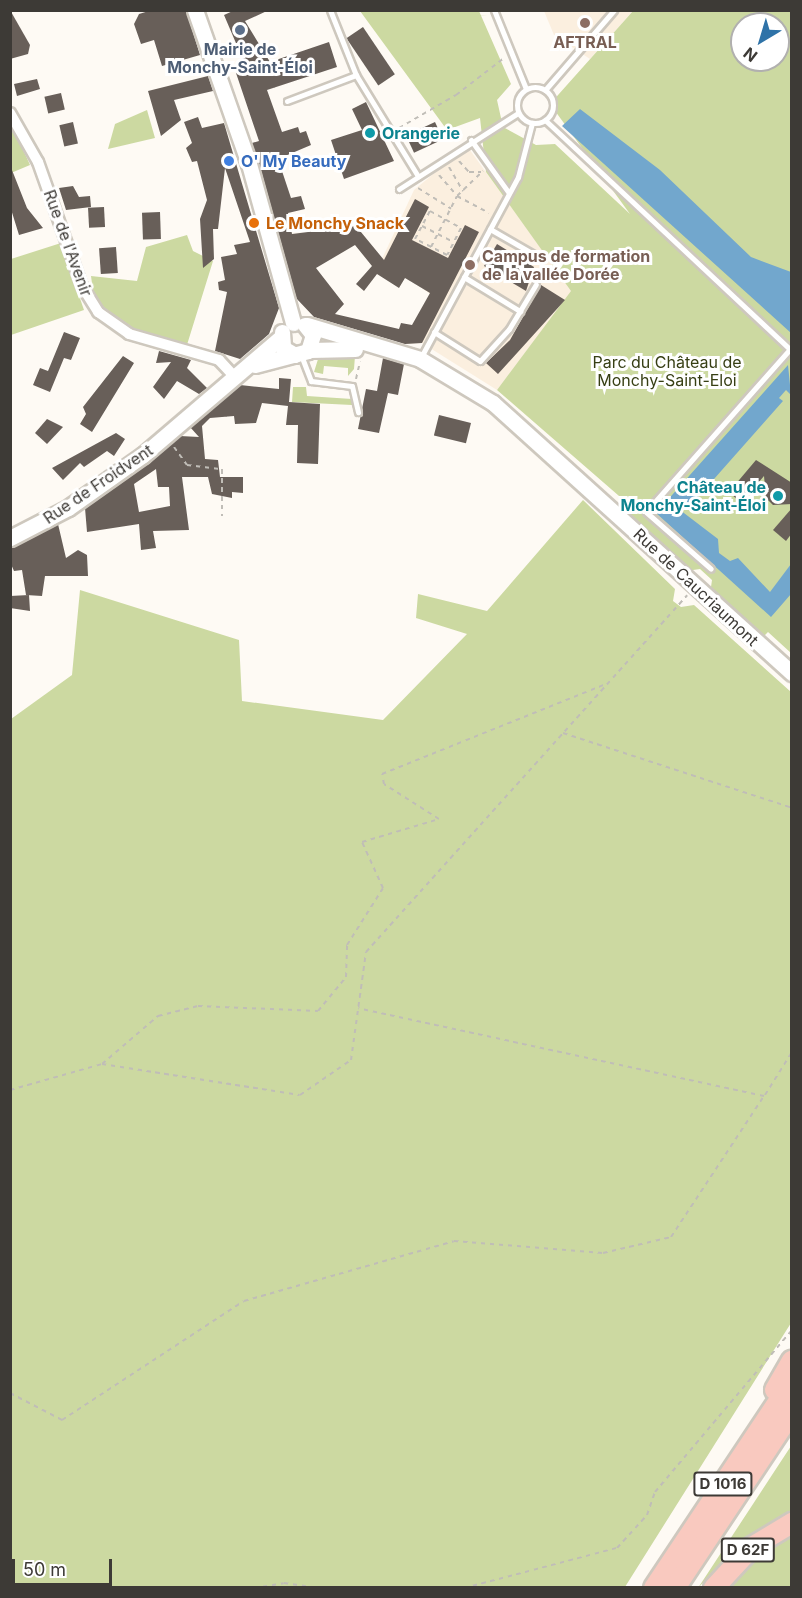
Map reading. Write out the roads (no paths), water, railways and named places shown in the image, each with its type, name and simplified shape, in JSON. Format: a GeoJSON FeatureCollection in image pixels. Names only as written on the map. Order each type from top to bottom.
{"type":"FeatureCollection","features":[{"type":"Feature","properties":{"kind":"highway"},"geometry":{"type":"LineString","coordinates":[[759,1430],[792,1361]]}},
{"type":"Feature","properties":{"kind":"highway","name":"D 1016"},"geometry":{"type":"LineString","coordinates":[[654,1587],[792,1381]]}},
{"type":"Feature","properties":{"kind":"highway","name":"D 1016"},"geometry":{"type":"LineString","coordinates":[[675,1587],[792,1412]]}},
{"type":"Feature","properties":{"kind":"highway","name":"D 62F"},"geometry":{"type":"LineString","coordinates":[[714,1587],[747,1551],[792,1523]]}},
{"type":"Feature","properties":{"kind":"street"},"geometry":{"type":"LineString","coordinates":[[195,10],[249,164],[300,324],[313,335],[302,353]]}},
{"type":"Feature","properties":{"kind":"street","name":"Rue de l'Avenir"},"geometry":{"type":"LineString","coordinates":[[10,113],[38,162],[82,285],[98,312],[129,334],[219,360],[233,375]]}},
{"type":"Feature","properties":{"kind":"street"},"geometry":{"type":"LineString","coordinates":[[252,365],[281,337],[300,324]]}},
{"type":"Feature","properties":{"kind":"street"},"geometry":{"type":"LineString","coordinates":[[300,324],[400,352]]}},
{"type":"Feature","properties":{"kind":"street"},"geometry":{"type":"LineString","coordinates":[[281,337],[283,348],[302,353]]}},
{"type":"Feature","properties":{"kind":"street"},"geometry":{"type":"LineString","coordinates":[[233,375],[252,365],[302,353],[362,350],[400,352]]}},
{"type":"Feature","properties":{"kind":"street","name":"Rue de Caucriaumont"},"geometry":{"type":"LineString","coordinates":[[400,352],[420,359],[523,427],[693,589],[792,673]]}},
{"type":"Feature","properties":{"kind":"street","name":"Rue de Froidvent"},"geometry":{"type":"LineString","coordinates":[[10,538],[68,507],[168,433],[233,375]]}},
{"type":"Feature","properties":{"kind":"lane"},"geometry":{"type":"LineString","coordinates":[[330,10],[356,75],[418,176]]}},
{"type":"Feature","properties":{"kind":"lane"},"geometry":{"type":"LineString","coordinates":[[494,10],[526,88]]}},
{"type":"Feature","properties":{"kind":"lane"},"geometry":{"type":"LineString","coordinates":[[545,90],[614,10]]}},
{"type":"Feature","properties":{"kind":"lane"},"geometry":{"type":"LineString","coordinates":[[287,101],[356,75]]}},
{"type":"Feature","properties":{"kind":"lane"},"geometry":{"type":"LineString","coordinates":[[526,88],[545,90]]}},
{"type":"Feature","properties":{"kind":"lane"},"geometry":{"type":"LineString","coordinates":[[518,113],[517,99],[526,88]]}},
{"type":"Feature","properties":{"kind":"lane"},"geometry":{"type":"LineString","coordinates":[[518,113],[532,123],[545,120],[553,105],[545,90]]}},
{"type":"Feature","properties":{"kind":"lane"},"geometry":{"type":"LineString","coordinates":[[399,189],[471,140],[518,113]]}},
{"type":"Feature","properties":{"kind":"lane"},"geometry":{"type":"LineString","coordinates":[[545,120],[791,349],[646,512],[711,569]]}},
{"type":"Feature","properties":{"kind":"lane"},"geometry":{"type":"LineString","coordinates":[[420,359],[509,193],[532,123]]}},
{"type":"Feature","properties":{"kind":"lane"},"geometry":{"type":"LineString","coordinates":[[471,140],[509,193]]}},
{"type":"Feature","properties":{"kind":"lane"},"geometry":{"type":"LineString","coordinates":[[490,229],[537,256]]}},
{"type":"Feature","properties":{"kind":"lane"},"geometry":{"type":"LineString","coordinates":[[464,278],[519,311]]}},
{"type":"Feature","properties":{"kind":"lane"},"geometry":{"type":"LineString","coordinates":[[434,332],[480,361],[519,311],[536,284]]}},
{"type":"Feature","properties":{"kind":"lane"},"geometry":{"type":"LineString","coordinates":[[302,353],[311,381],[352,386],[358,412]]}},
{"type":"Feature","properties":{"kind":"water"},"geometry":{"type":"Polygon","coordinates":[[[580,109],[660,170],[751,257],[791,272],[791,333],[562,126],[580,109]]]}},
{"type":"Feature","properties":{"kind":"water"},"geometry":{"type":"Polygon","coordinates":[[[788,365],[791,395],[786,390],[779,398],[783,401],[691,505],[680,510],[718,539],[719,553],[730,561],[738,558],[770,592],[791,564],[791,594],[771,617],[656,513],[788,365]]]}},
{"type":"Feature","properties":{"kind":"place","name":"AFTRAL"},"geometry":{"type":"Point","coordinates":[585,23]}},
{"type":"Feature","properties":{"kind":"place","name":"Mairie de Monchy-Saint-Éloi"},"geometry":{"type":"Point","coordinates":[240,30]}},
{"type":"Feature","properties":{"kind":"place","name":"Orangerie"},"geometry":{"type":"Point","coordinates":[370,133]}},
{"type":"Feature","properties":{"kind":"place","name":"O' My Beauty"},"geometry":{"type":"Point","coordinates":[229,161]}},
{"type":"Feature","properties":{"kind":"place","name":"Le Monchy Snack"},"geometry":{"type":"Point","coordinates":[254,223]}},
{"type":"Feature","properties":{"kind":"place","name":"Campus de formation de la vallée Dorée"},"geometry":{"type":"Point","coordinates":[470,265]}},
{"type":"Feature","properties":{"kind":"place","name":"Château de Monchy-Saint-Éloi"},"geometry":{"type":"Point","coordinates":[778,496]}},
{"type":"Feature","properties":{"kind":"park label","name":"Parc du Château de Monchy-Saint-Eloi"},"geometry":{"type":"Point","coordinates":[667,371]}}]}
